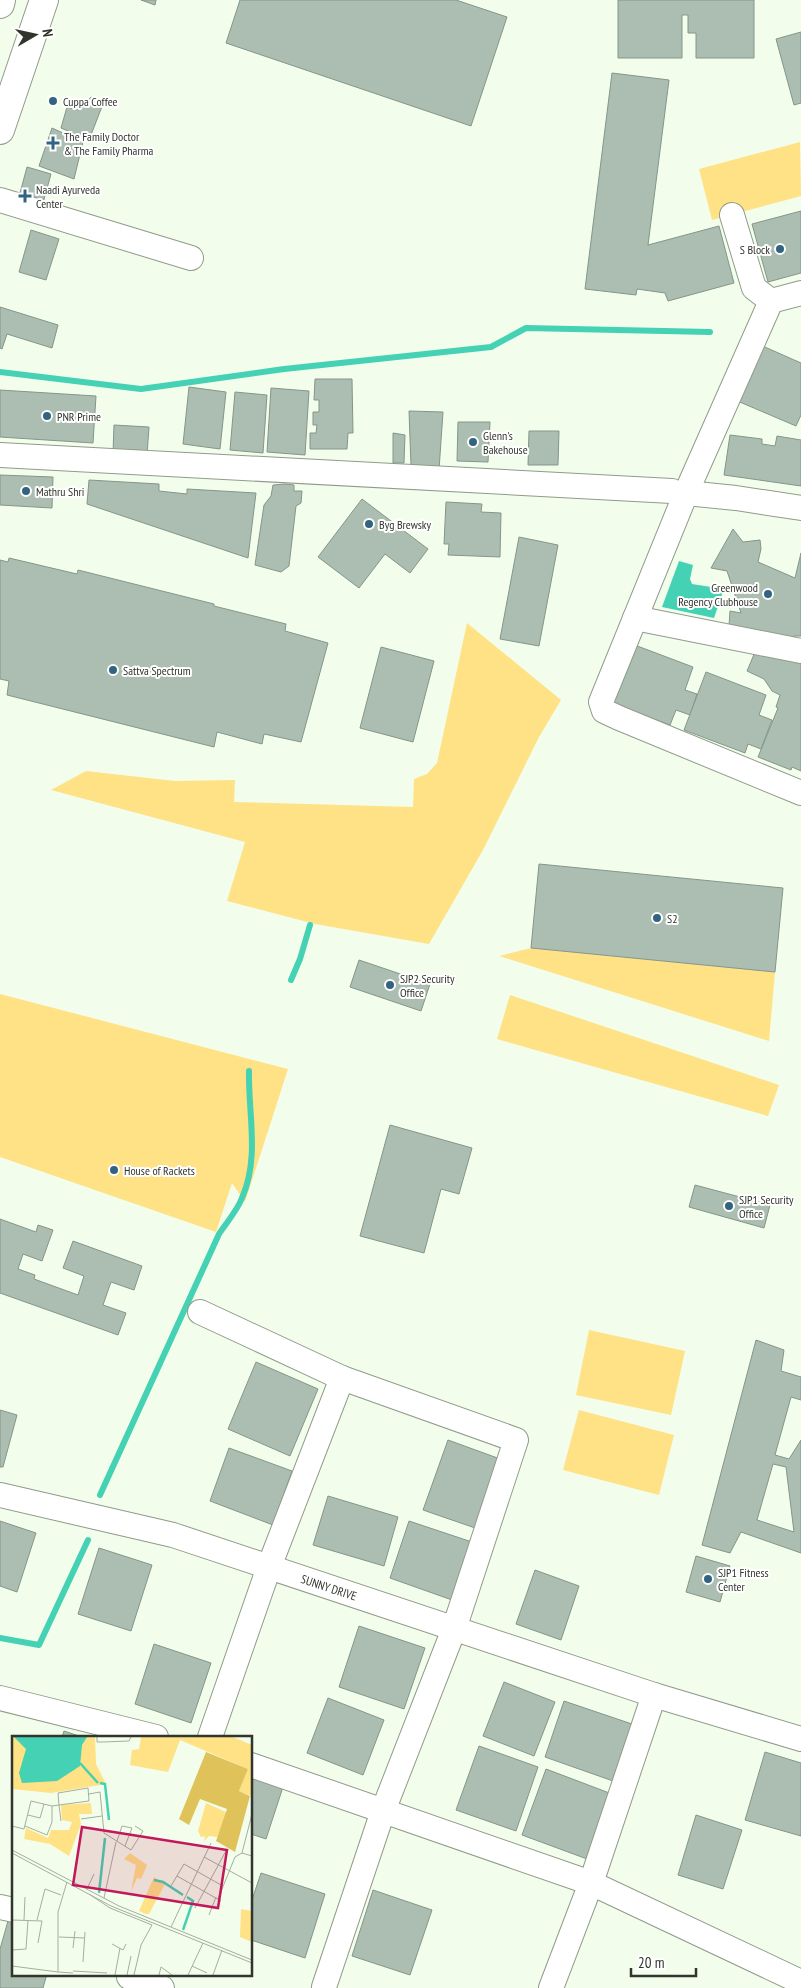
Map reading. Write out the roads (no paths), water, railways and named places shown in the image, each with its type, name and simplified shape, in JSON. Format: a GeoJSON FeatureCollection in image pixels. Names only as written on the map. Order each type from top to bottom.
{"type":"FeatureCollection","features":[{"type":"Feature","properties":{"kind":"main road"},"geometry":{"type":"LineString","coordinates":[[0,4],[2,0]]}},
{"type":"Feature","properties":{"kind":"main road"},"geometry":{"type":"LineString","coordinates":[[0,130],[44,0]]}},
{"type":"Feature","properties":{"kind":"street"},"geometry":{"type":"LineString","coordinates":[[0,200],[191,258]]}},
{"type":"Feature","properties":{"kind":"street"},"geometry":{"type":"LineString","coordinates":[[732,216],[754,288],[771,301]]}},
{"type":"Feature","properties":{"kind":"street"},"geometry":{"type":"LineString","coordinates":[[801,293],[771,301],[679,492],[634,618],[602,696],[604,711],[801,792]]}},
{"type":"Feature","properties":{"kind":"street"},"geometry":{"type":"LineString","coordinates":[[0,455],[679,492],[801,508]]}},
{"type":"Feature","properties":{"kind":"street"},"geometry":{"type":"LineString","coordinates":[[634,618],[801,651]]}},
{"type":"Feature","properties":{"kind":"street"},"geometry":{"type":"LineString","coordinates":[[200,1312],[342,1378],[516,1440],[454,1628],[383,1810],[325,1988]]}},
{"type":"Feature","properties":{"kind":"street"},"geometry":{"type":"LineString","coordinates":[[210,1736],[269,1567],[342,1378]]}},
{"type":"Feature","properties":{"kind":"street","name":"SUNNY DRIVE"},"geometry":{"type":"LineString","coordinates":[[0,1495],[173,1535],[654,1695],[801,1739]]}},
{"type":"Feature","properties":{"kind":"street"},"geometry":{"type":"LineString","coordinates":[[551,1988],[591,1884],[654,1695]]}},
{"type":"Feature","properties":{"kind":"street"},"geometry":{"type":"LineString","coordinates":[[0,1698],[152,1736]]}},
{"type":"Feature","properties":{"kind":"street"},"geometry":{"type":"LineString","coordinates":[[252,1765],[591,1884],[801,1982]]}},
{"type":"Feature","properties":{"kind":"street"},"geometry":{"type":"LineString","coordinates":[[128,1980],[162,1988]]}},
{"type":"Feature","properties":{"kind":"water"},"geometry":{"type":"Polygon","coordinates":[[[679,561],[693,565],[690,579],[692,584],[724,589],[714,618],[662,607],[679,561]]]}},
{"type":"Feature","properties":{"kind":"waterway"},"geometry":{"type":"LineString","coordinates":[[0,372],[141,389],[284,369],[491,347],[526,328],[710,332]]}},
{"type":"Feature","properties":{"kind":"waterway"},"geometry":{"type":"LineString","coordinates":[[291,980],[300,959],[310,925]]}},
{"type":"Feature","properties":{"kind":"waterway"},"geometry":{"type":"LineString","coordinates":[[100,1495],[219,1234],[242,1198],[251,1167],[252,1151],[249,1071]]}},
{"type":"Feature","properties":{"kind":"waterway"},"geometry":{"type":"LineString","coordinates":[[0,1638],[39,1645],[88,1540]]}},
{"type":"Feature","properties":{"kind":"place","name":"Cuppa Coffee"},"geometry":{"type":"Point","coordinates":[53,101]}},
{"type":"Feature","properties":{"kind":"place","name":"The Family Doctor & The Family Pharma"},"geometry":{"type":"Point","coordinates":[53,143]}},
{"type":"Feature","properties":{"kind":"place","name":"Naadi Ayurveda Center"},"geometry":{"type":"Point","coordinates":[25,196]}},
{"type":"Feature","properties":{"kind":"place","name":"S Block"},"geometry":{"type":"Point","coordinates":[780,249]}},
{"type":"Feature","properties":{"kind":"place","name":"PNR Prime"},"geometry":{"type":"Point","coordinates":[47,416]}},
{"type":"Feature","properties":{"kind":"place","name":"Glenn's Bakehouse"},"geometry":{"type":"Point","coordinates":[473,442]}},
{"type":"Feature","properties":{"kind":"place","name":"Mathru Shri"},"geometry":{"type":"Point","coordinates":[26,491]}},
{"type":"Feature","properties":{"kind":"place","name":"Byg Brewsky"},"geometry":{"type":"Point","coordinates":[369,524]}},
{"type":"Feature","properties":{"kind":"place","name":"Greenwood Regency Clubhouse"},"geometry":{"type":"Point","coordinates":[768,594]}},
{"type":"Feature","properties":{"kind":"place","name":"Sattva Spectrum"},"geometry":{"type":"Point","coordinates":[113,670]}},
{"type":"Feature","properties":{"kind":"place","name":"S2"},"geometry":{"type":"Point","coordinates":[657,918]}},
{"type":"Feature","properties":{"kind":"place","name":"SJP2 Security Office"},"geometry":{"type":"Point","coordinates":[390,985]}},
{"type":"Feature","properties":{"kind":"place","name":"House of Rackets"},"geometry":{"type":"Point","coordinates":[114,1170]}},
{"type":"Feature","properties":{"kind":"place","name":"SJP1 Security Office"},"geometry":{"type":"Point","coordinates":[729,1206]}},
{"type":"Feature","properties":{"kind":"place","name":"SJP1 Fitness Center"},"geometry":{"type":"Point","coordinates":[708,1579]}}]}
